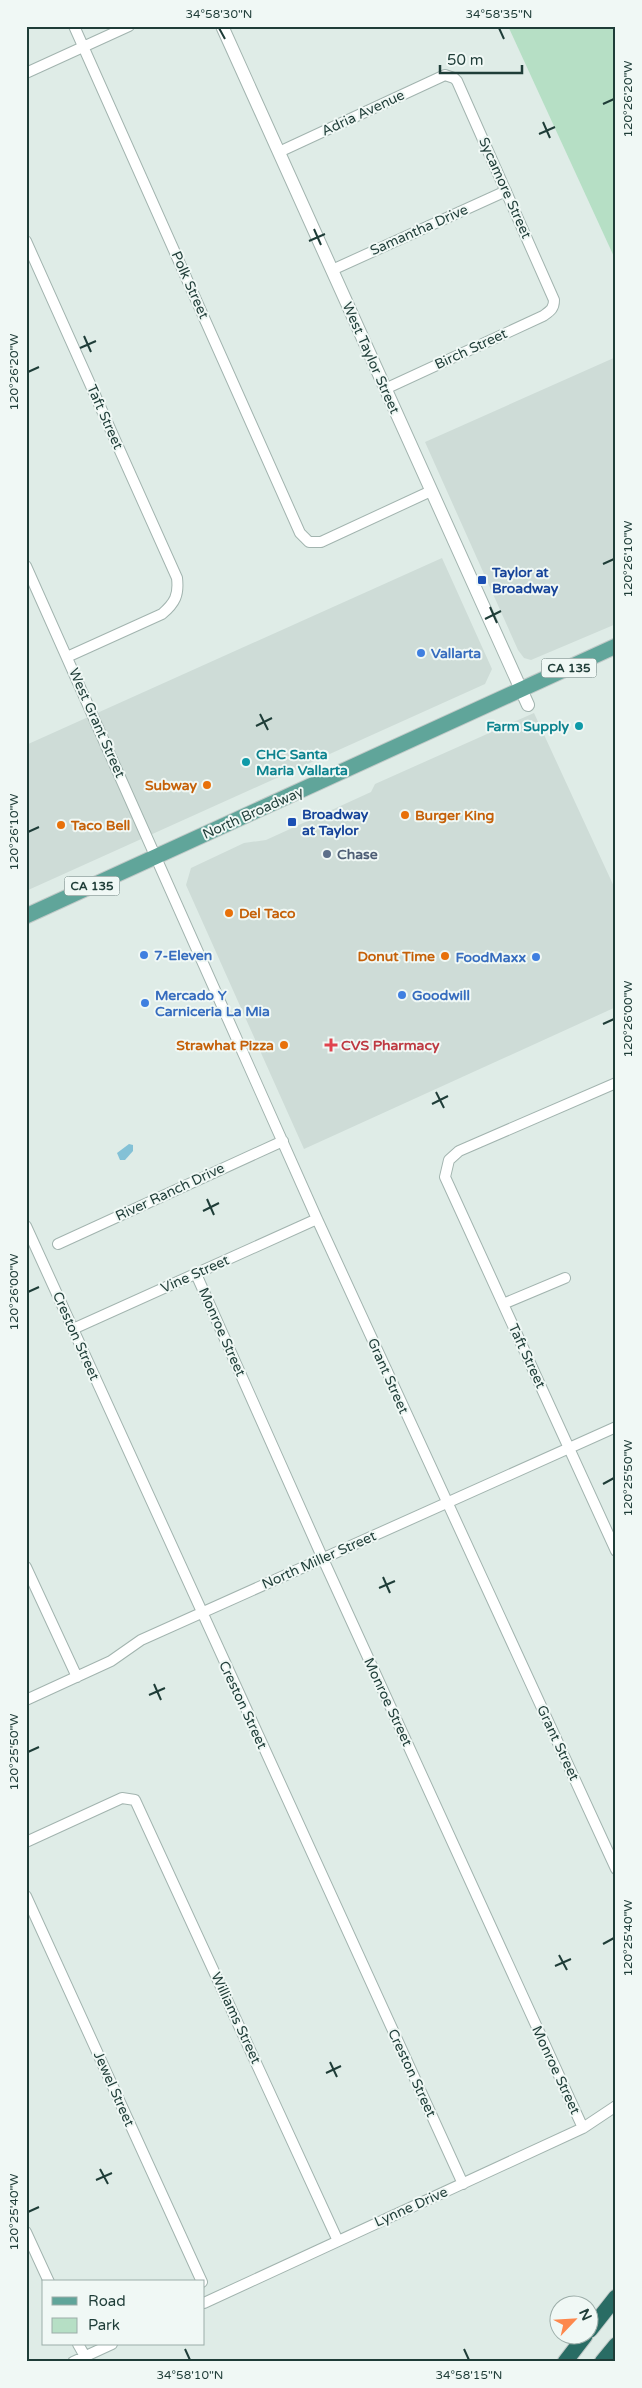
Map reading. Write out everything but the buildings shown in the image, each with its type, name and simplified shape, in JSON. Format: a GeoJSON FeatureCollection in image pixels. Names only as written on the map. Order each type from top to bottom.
{"type":"FeatureCollection","features":[{"type":"Feature","properties":{"kind":"highway"},"geometry":{"type":"LineString","coordinates":[[600,2317],[616,2296]]}},
{"type":"Feature","properties":{"kind":"highway"},"geometry":{"type":"LineString","coordinates":[[602,2362],[616,2345]]}},
{"type":"Feature","properties":{"kind":"highway"},"geometry":{"type":"LineString","coordinates":[[565,2362],[577,2346]]}},
{"type":"Feature","properties":{"kind":"highway"},"geometry":{"type":"LineString","coordinates":[[560,2362],[574,2350]]}},
{"type":"Feature","properties":{"kind":"main road","name":"North Broadway"},"geometry":{"type":"LineString","coordinates":[[26,916],[616,646]]}},
{"type":"Feature","properties":{"kind":"street","name":"Polk Street"},"geometry":{"type":"LineString","coordinates":[[74,26],[300,534],[309,542],[321,542],[431,491]]}},
{"type":"Feature","properties":{"kind":"street"},"geometry":{"type":"LineString","coordinates":[[26,73],[129,26]]}},
{"type":"Feature","properties":{"kind":"street","name":"West Taylor Street"},"geometry":{"type":"LineString","coordinates":[[222,26],[528,705]]}},
{"type":"Feature","properties":{"kind":"street","name":"Adria Avenue"},"geometry":{"type":"LineString","coordinates":[[279,152],[448,75]]}},
{"type":"Feature","properties":{"kind":"street","name":"Sycamore Street"},"geometry":{"type":"LineString","coordinates":[[448,75],[457,81],[554,300],[554,305]]}},
{"type":"Feature","properties":{"kind":"street","name":"Samantha Drive"},"geometry":{"type":"LineString","coordinates":[[332,270],[506,191]]}},
{"type":"Feature","properties":{"kind":"street","name":"Taft Street"},"geometry":{"type":"LineString","coordinates":[[26,241],[177,578],[178,595],[173,604],[162,614],[67,657]]}},
{"type":"Feature","properties":{"kind":"street","name":"Birch Street"},"geometry":{"type":"LineString","coordinates":[[385,389],[543,316],[552,310],[554,305]]}},
{"type":"Feature","properties":{"kind":"street","name":"West Grant Street"},"geometry":{"type":"LineString","coordinates":[[26,566],[168,880]]}},
{"type":"Feature","properties":{"kind":"street","name":"Grant Street"},"geometry":{"type":"LineString","coordinates":[[168,880],[317,1219],[616,1869]]}},
{"type":"Feature","properties":{"kind":"street","name":"Taft Street"},"geometry":{"type":"LineString","coordinates":[[616,1083],[459,1151],[449,1160],[445,1168],[445,1177],[616,1551]]}},
{"type":"Feature","properties":{"kind":"street","name":"River Ranch Drive"},"geometry":{"type":"LineString","coordinates":[[58,1244],[283,1141]]}},
{"type":"Feature","properties":{"kind":"street","name":"Vine Street"},"geometry":{"type":"LineString","coordinates":[[73,1329],[317,1219]]}},
{"type":"Feature","properties":{"kind":"street","name":"Creston Street"},"geometry":{"type":"LineString","coordinates":[[26,1226],[463,2184]]}},
{"type":"Feature","properties":{"kind":"street","name":"Monroe Street"},"geometry":{"type":"LineString","coordinates":[[196,1274],[323,1559],[583,2128]]}},
{"type":"Feature","properties":{"kind":"street"},"geometry":{"type":"LineString","coordinates":[[503,1304],[565,1278]]}},
{"type":"Feature","properties":{"kind":"street","name":"North Miller Street"},"geometry":{"type":"LineString","coordinates":[[26,1700],[111,1661],[141,1640],[616,1427]]}},
{"type":"Feature","properties":{"kind":"street"},"geometry":{"type":"LineString","coordinates":[[26,1567],[77,1677]]}},
{"type":"Feature","properties":{"kind":"street","name":"Williams Street"},"geometry":{"type":"LineString","coordinates":[[26,1842],[122,1798],[135,1800],[338,2241]]}},
{"type":"Feature","properties":{"kind":"street","name":"Jewel Street"},"geometry":{"type":"LineString","coordinates":[[26,1896],[201,2280]]}},
{"type":"Feature","properties":{"kind":"street","name":"Lynne Drive"},"geometry":{"type":"LineString","coordinates":[[207,2302],[583,2128],[616,2106]]}},
{"type":"Feature","properties":{"kind":"street"},"geometry":{"type":"LineString","coordinates":[[26,2232],[48,2280]]}},
{"type":"Feature","properties":{"kind":"street"},"geometry":{"type":"LineString","coordinates":[[79,2346],[85,2360]]}},
{"type":"Feature","properties":{"kind":"street"},"geometry":{"type":"LineString","coordinates":[[73,2362],[85,2360],[109,2346]]}},
{"type":"Feature","properties":{"kind":"shaded area"},"geometry":{"type":"Polygon","coordinates":[[[616,357],[616,624],[531,660],[524,658],[518,650],[425,442],[616,357]]]}},
{"type":"Feature","properties":{"kind":"shaded area"},"geometry":{"type":"Polygon","coordinates":[[[442,558],[492,669],[485,684],[26,891],[26,745],[442,558]]]}},
{"type":"Feature","properties":{"kind":"shaded area"},"geometry":{"type":"Polygon","coordinates":[[[534,713],[616,891],[616,1007],[304,1149],[186,885],[191,868],[244,843],[266,840],[371,792],[375,784],[534,713]]]}},
{"type":"Feature","properties":{"kind":"green space"},"geometry":{"type":"Polygon","coordinates":[[[508,26],[616,26],[616,261],[508,26]]]}},
{"type":"Feature","properties":{"kind":"water"},"geometry":{"type":"Polygon","coordinates":[[[129,1144],[133,1145],[133,1151],[125,1160],[120,1160],[117,1153],[129,1144]]]}},
{"type":"Feature","properties":{"kind":"place","name":"Taylor at Broadway"},"geometry":{"type":"Point","coordinates":[482,580]}},
{"type":"Feature","properties":{"kind":"place","name":"Vallarta"},"geometry":{"type":"Point","coordinates":[421,653]}},
{"type":"Feature","properties":{"kind":"place","name":"Farm Supply"},"geometry":{"type":"Point","coordinates":[579,726]}},
{"type":"Feature","properties":{"kind":"place","name":"CHC Santa Maria Vallarta"},"geometry":{"type":"Point","coordinates":[246,762]}},
{"type":"Feature","properties":{"kind":"place","name":"Subway"},"geometry":{"type":"Point","coordinates":[207,785]}},
{"type":"Feature","properties":{"kind":"place","name":"Burger King"},"geometry":{"type":"Point","coordinates":[405,815]}},
{"type":"Feature","properties":{"kind":"place","name":"Broadway at Taylor"},"geometry":{"type":"Point","coordinates":[292,822]}},
{"type":"Feature","properties":{"kind":"place","name":"Taco Bell"},"geometry":{"type":"Point","coordinates":[61,825]}},
{"type":"Feature","properties":{"kind":"place","name":"Chase"},"geometry":{"type":"Point","coordinates":[327,854]}},
{"type":"Feature","properties":{"kind":"place","name":"Del Taco"},"geometry":{"type":"Point","coordinates":[229,913]}},
{"type":"Feature","properties":{"kind":"place","name":"7-Eleven"},"geometry":{"type":"Point","coordinates":[144,955]}},
{"type":"Feature","properties":{"kind":"place","name":"Donut Time"},"geometry":{"type":"Point","coordinates":[445,956]}},
{"type":"Feature","properties":{"kind":"place","name":"FoodMaxx"},"geometry":{"type":"Point","coordinates":[536,957]}},
{"type":"Feature","properties":{"kind":"place","name":"Goodwill"},"geometry":{"type":"Point","coordinates":[402,995]}},
{"type":"Feature","properties":{"kind":"place","name":"Mercado Y Carniceria La Mia"},"geometry":{"type":"Point","coordinates":[145,1003]}},
{"type":"Feature","properties":{"kind":"place","name":"Strawhat Pizza"},"geometry":{"type":"Point","coordinates":[284,1045]}},
{"type":"Feature","properties":{"kind":"place","name":"CVS Pharmacy"},"geometry":{"type":"Point","coordinates":[331,1045]}}]}
